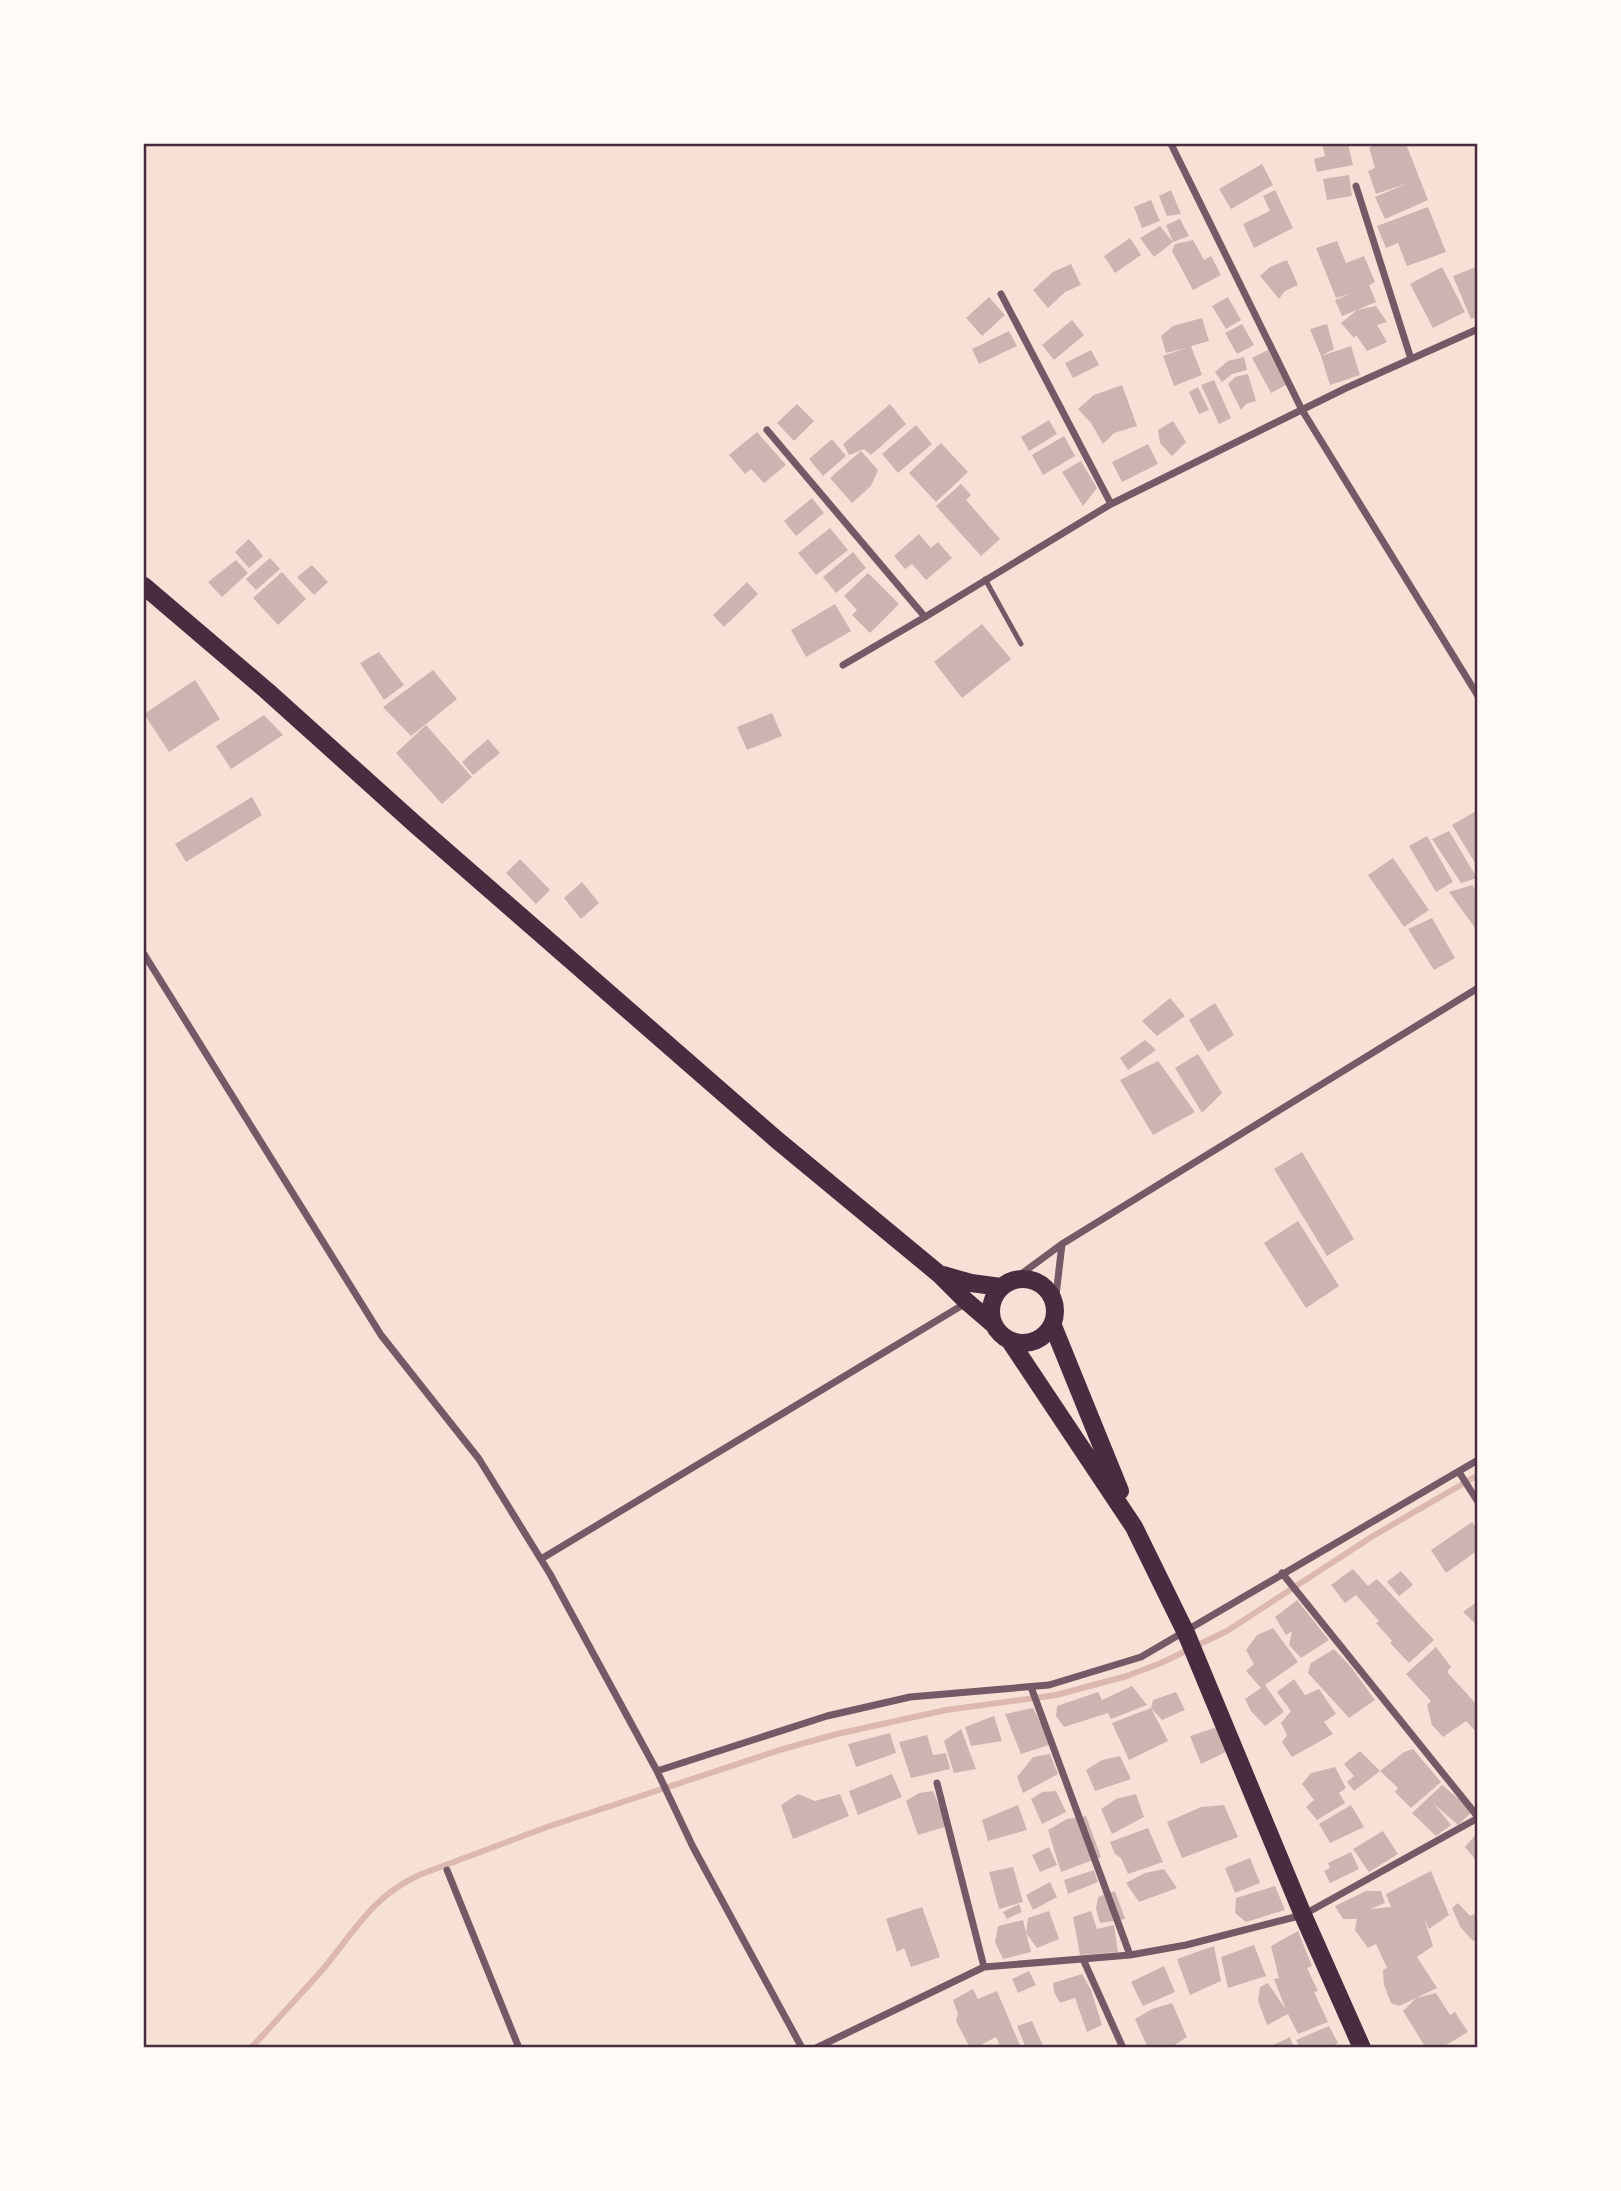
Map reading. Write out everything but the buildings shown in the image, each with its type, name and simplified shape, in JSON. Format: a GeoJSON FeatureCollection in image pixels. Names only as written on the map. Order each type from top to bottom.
{"type":"FeatureCollection","features":[{"type":"Feature","properties":{"kind":"highway"},"geometry":{"type":"LineString","coordinates":[[144,586],[777,1140],[939,1274],[993,1324],[1000,1334],[1010,1341],[1134,1527]]}},
{"type":"Feature","properties":{"kind":"highway"},"geometry":{"type":"LineString","coordinates":[[939,1274],[971,1283],[1007,1284],[1024,1279],[1035,1281],[1051,1294],[1056,1315],[1047,1334],[1030,1343],[1010,1341]]}},
{"type":"Feature","properties":{"kind":"highway"},"geometry":{"type":"LineString","coordinates":[[993,1324],[992,1304],[1007,1284]]}},
{"type":"Feature","properties":{"kind":"highway"},"geometry":{"type":"LineString","coordinates":[[1053,1326],[1134,1527],[1190,1642],[1303,1915],[1362,2048]]}},
{"type":"Feature","properties":{"kind":"street"},"geometry":{"type":"LineString","coordinates":[[1171,144],[1302,410],[1478,696]]}},
{"type":"Feature","properties":{"kind":"street"},"geometry":{"type":"LineString","coordinates":[[1356,186],[1410,359]]}},
{"type":"Feature","properties":{"kind":"street"},"geometry":{"type":"LineString","coordinates":[[1000,294],[1111,504]]}},
{"type":"Feature","properties":{"kind":"street"},"geometry":{"type":"LineString","coordinates":[[843,665],[1111,504],[1302,410],[1478,329]]}},
{"type":"Feature","properties":{"kind":"street"},"geometry":{"type":"LineString","coordinates":[[767,430],[925,617]]}},
{"type":"Feature","properties":{"kind":"street"},"geometry":{"type":"LineString","coordinates":[[144,954],[381,1335],[479,1459],[541,1559],[657,1771],[699,1858],[802,2048]]}},
{"type":"Feature","properties":{"kind":"street"},"geometry":{"type":"LineString","coordinates":[[1007,1284],[1062,1244],[1478,988]]}},
{"type":"Feature","properties":{"kind":"street"},"geometry":{"type":"LineString","coordinates":[[1055,1304],[1062,1244]]}},
{"type":"Feature","properties":{"kind":"street"},"geometry":{"type":"LineString","coordinates":[[541,1559],[968,1302]]}},
{"type":"Feature","properties":{"kind":"street"},"geometry":{"type":"LineString","coordinates":[[657,1771],[827,1716],[910,1697],[1032,1690],[1190,1642],[1282,1573],[1461,1475],[1478,1460]]}},
{"type":"Feature","properties":{"kind":"street"},"geometry":{"type":"LineString","coordinates":[[1461,1475],[1478,1502]]}},
{"type":"Feature","properties":{"kind":"street"},"geometry":{"type":"LineString","coordinates":[[816,2048],[984,1967],[1130,1955],[1186,1945],[1303,1915],[1478,1818],[1282,1573]]}},
{"type":"Feature","properties":{"kind":"street"},"geometry":{"type":"LineString","coordinates":[[1032,1690],[1130,1955]]}},
{"type":"Feature","properties":{"kind":"street"},"geometry":{"type":"LineString","coordinates":[[937,1783],[984,1967]]}},
{"type":"Feature","properties":{"kind":"street"},"geometry":{"type":"LineString","coordinates":[[447,1870],[519,2048]]}},
{"type":"Feature","properties":{"kind":"street"},"geometry":{"type":"LineString","coordinates":[[1083,1959],[1123,2048]]}},
{"type":"Feature","properties":{"kind":"lane"},"geometry":{"type":"LineString","coordinates":[[985,579],[1021,644]]}},
{"type":"Feature","properties":{"kind":"waterway"},"geometry":{"type":"LineString","coordinates":[[251,2048],[324,1968],[366,1915],[389,1893],[419,1875],[547,1827],[783,1749],[946,1710],[1056,1695],[1127,1676],[1227,1631],[1373,1536],[1478,1475]]}}]}
